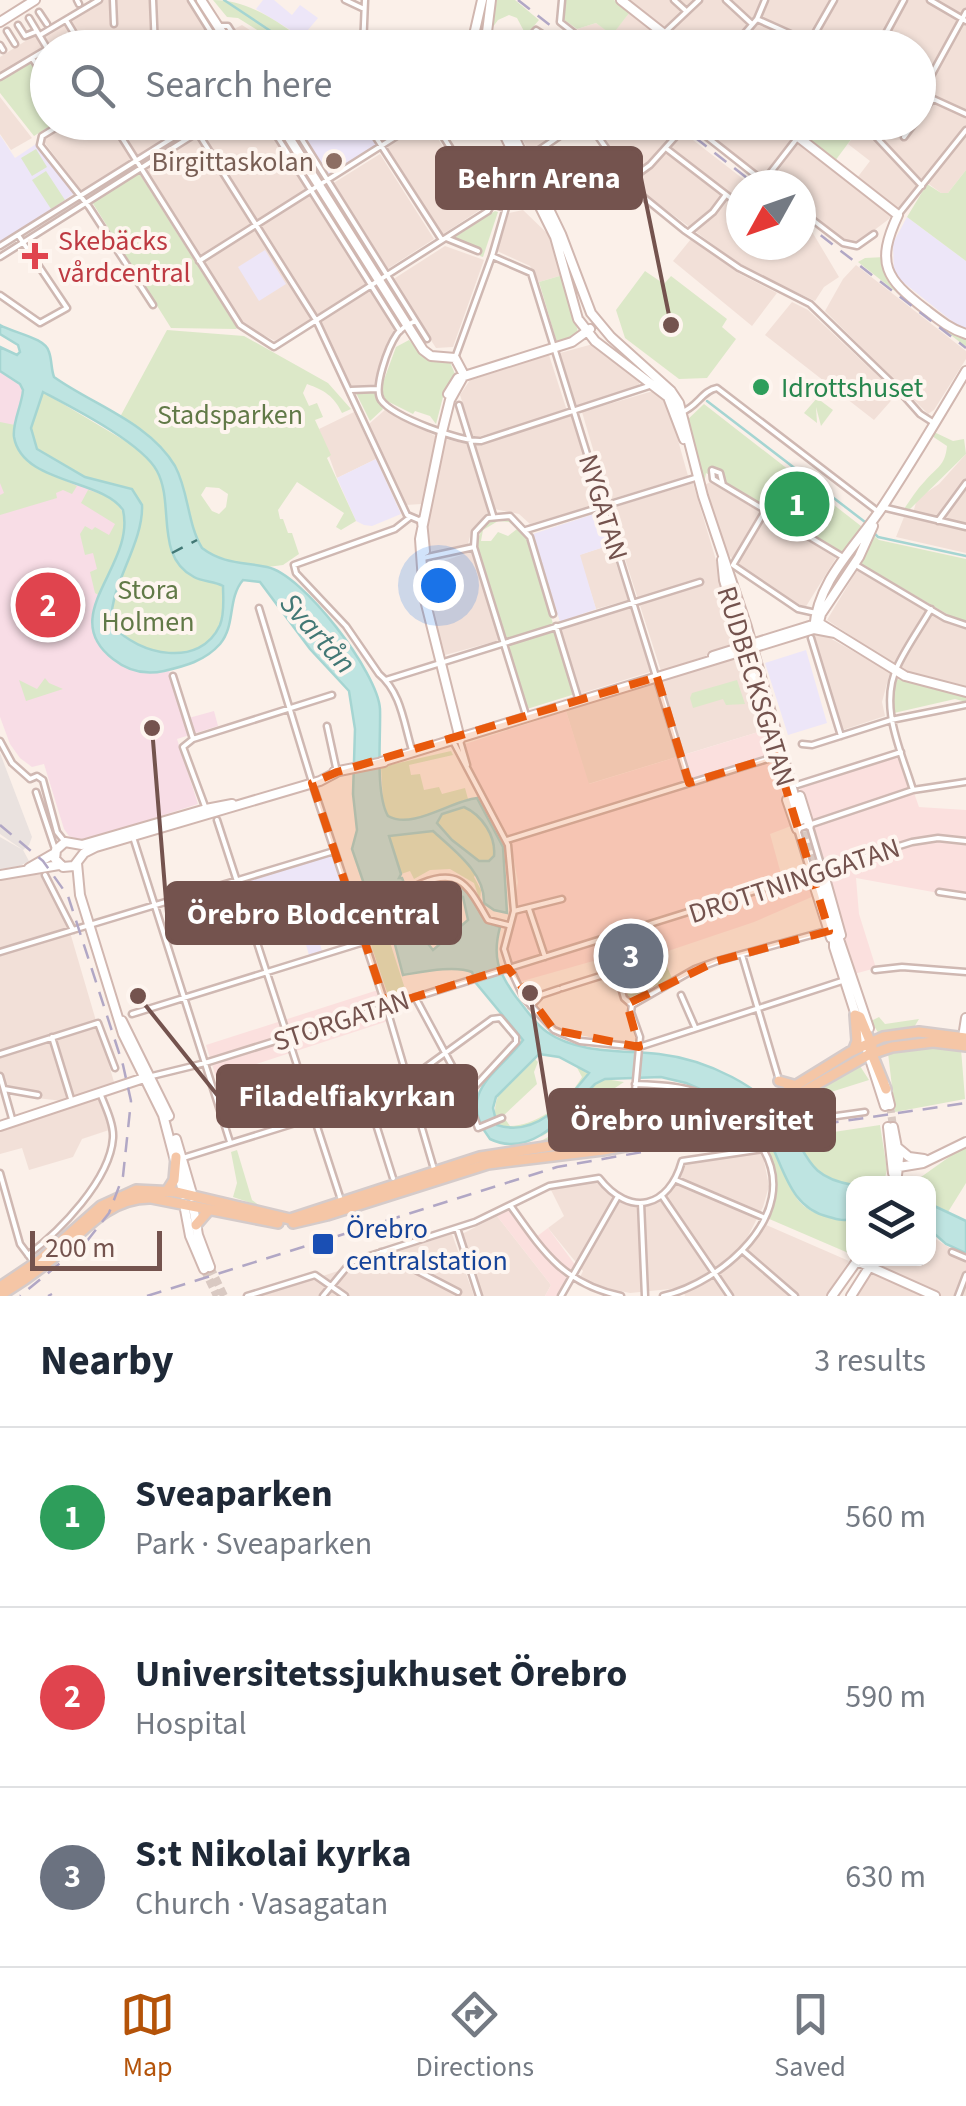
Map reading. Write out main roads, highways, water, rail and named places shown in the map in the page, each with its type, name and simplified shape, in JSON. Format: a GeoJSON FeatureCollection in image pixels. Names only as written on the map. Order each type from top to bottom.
{"type":"FeatureCollection","features":[{"type":"Feature","properties":{"kind":"main road"},"geometry":{"type":"LineString","coordinates":[[0,22],[35,0]]}},
{"type":"Feature","properties":{"kind":"main road"},"geometry":{"type":"LineString","coordinates":[[201,0],[216,30]]}},
{"type":"Feature","properties":{"kind":"main road"},"geometry":{"type":"LineString","coordinates":[[476,30],[482,0]]}},
{"type":"Feature","properties":{"kind":"main road"},"geometry":{"type":"LineString","coordinates":[[487,30],[491,0]]}},
{"type":"Feature","properties":{"kind":"main road"},"geometry":{"type":"LineString","coordinates":[[621,0],[659,30]]}},
{"type":"Feature","properties":{"kind":"main road"},"geometry":{"type":"LineString","coordinates":[[290,140],[428,354],[455,358],[464,376]]}},
{"type":"Feature","properties":{"kind":"main road","name":"RUDBECKSGATAN"},"geometry":{"type":"LineString","coordinates":[[507,140],[555,236],[574,309],[588,332],[652,382],[674,406],[703,496]]}},
{"type":"Feature","properties":{"kind":"main road","name":"RUDBECKSGATAN"},"geometry":{"type":"LineString","coordinates":[[516,140],[561,234],[596,322],[671,391],[682,412],[722,557],[724,580],[776,730],[780,772],[802,822]]}},
{"type":"Feature","properties":{"kind":"main road"},"geometry":{"type":"LineString","coordinates":[[802,140],[898,215],[888,244],[886,263],[891,280],[948,326],[966,334]]}},
{"type":"Feature","properties":{"kind":"main road"},"geometry":{"type":"LineString","coordinates":[[457,740],[451,700],[424,596],[420,540],[446,416],[464,376],[572,342],[596,322]]}},
{"type":"Feature","properties":{"kind":"main road"},"geometry":{"type":"LineString","coordinates":[[816,624],[819,599],[844,557],[880,510],[966,371]]}},
{"type":"Feature","properties":{"kind":"main road"},"geometry":{"type":"LineString","coordinates":[[17,873],[70,844],[82,845],[132,832],[413,753],[816,624],[854,564],[880,510]]}},
{"type":"Feature","properties":{"kind":"main road"},"geometry":{"type":"LineString","coordinates":[[816,624],[915,680],[966,692]]}},
{"type":"Feature","properties":{"kind":"main road","name":"RUDBECKSGATAN"},"geometry":{"type":"LineString","coordinates":[[749,646],[802,822]]}},
{"type":"Feature","properties":{"kind":"main road"},"geometry":{"type":"LineString","coordinates":[[776,730],[782,734],[797,785],[802,822]]}},
{"type":"Feature","properties":{"kind":"main road"},"geometry":{"type":"LineString","coordinates":[[780,772],[802,822]]}},
{"type":"Feature","properties":{"kind":"main road"},"geometry":{"type":"LineString","coordinates":[[0,874],[78,861],[90,850],[132,832]]}},
{"type":"Feature","properties":{"kind":"main road"},"geometry":{"type":"LineString","coordinates":[[70,844],[79,851],[80,895],[120,1017],[150,1078],[179,1157],[190,1199],[207,1268],[190,1236],[190,1199]]}},
{"type":"Feature","properties":{"kind":"main road"},"geometry":{"type":"LineString","coordinates":[[55,851],[80,895]]}},
{"type":"Feature","properties":{"kind":"main road"},"geometry":{"type":"LineString","coordinates":[[823,871],[838,946],[848,978],[871,1048],[877,1067],[888,1105],[860,1017],[855,1015]]}},
{"type":"Feature","properties":{"kind":"main road"},"geometry":{"type":"LineString","coordinates":[[811,875],[827,931],[838,946]]}},
{"type":"Feature","properties":{"kind":"main road"},"geometry":{"type":"LineString","coordinates":[[820,882],[827,931]]}},
{"type":"Feature","properties":{"kind":"main road"},"geometry":{"type":"LineString","coordinates":[[848,978],[858,1037],[871,1048],[886,1089]]}},
{"type":"Feature","properties":{"kind":"main road"},"geometry":{"type":"LineString","coordinates":[[964,1042],[966,1018]]}},
{"type":"Feature","properties":{"kind":"main road"},"geometry":{"type":"LineString","coordinates":[[785,1098],[797,1086],[871,1048],[915,1032],[964,1042]]}},
{"type":"Feature","properties":{"kind":"main road"},"geometry":{"type":"LineString","coordinates":[[842,1070],[871,1048],[964,1042]]}},
{"type":"Feature","properties":{"kind":"main road"},"geometry":{"type":"LineString","coordinates":[[638,1139],[712,1132],[842,1070],[861,1064],[877,1067]]}},
{"type":"Feature","properties":{"kind":"main road","name":"STORGATAN"},"geometry":{"type":"LineString","coordinates":[[0,1126],[150,1078]]}},
{"type":"Feature","properties":{"kind":"main road"},"geometry":{"type":"LineString","coordinates":[[779,1081],[797,1086]]}},
{"type":"Feature","properties":{"kind":"main road"},"geometry":{"type":"LineString","coordinates":[[190,1199],[290,1219],[436,1175],[742,1118]]}},
{"type":"Feature","properties":{"kind":"main road"},"geometry":{"type":"LineString","coordinates":[[896,1176],[898,1167],[897,1147],[891,1127],[898,1167]]}},
{"type":"Feature","properties":{"kind":"main road"},"geometry":{"type":"LineString","coordinates":[[898,1167],[930,1160],[966,1142]]}},
{"type":"Feature","properties":{"kind":"main road"},"geometry":{"type":"LineString","coordinates":[[897,1147],[910,1157],[930,1160]]}},
{"type":"Feature","properties":{"kind":"main road"},"geometry":{"type":"LineString","coordinates":[[166,1191],[174,1180],[179,1157]]}},
{"type":"Feature","properties":{"kind":"main road"},"geometry":{"type":"LineString","coordinates":[[0,1291],[136,1190],[166,1191],[247,1217],[294,1223],[436,1175]]}},
{"type":"Feature","properties":{"kind":"main road"},"geometry":{"type":"LineString","coordinates":[[121,1199],[190,1199],[210,1205],[218,1202]]}},
{"type":"Feature","properties":{"kind":"main road"},"geometry":{"type":"LineString","coordinates":[[196,1225],[207,1205]]}},
{"type":"Feature","properties":{"kind":"main road"},"geometry":{"type":"LineString","coordinates":[[247,1217],[258,1211]]}},
{"type":"Feature","properties":{"kind":"main road"},"geometry":{"type":"LineString","coordinates":[[832,1296],[854,1266]]}},
{"type":"Feature","properties":{"kind":"main road"},"geometry":{"type":"LineString","coordinates":[[851,1296],[869,1266]]}},
{"type":"Feature","properties":{"kind":"main road"},"geometry":{"type":"LineString","coordinates":[[879,1266],[935,1296]]}},
{"type":"Feature","properties":{"kind":"water","name":"Svartån"},"geometry":{"type":"Polygon","coordinates":[[[0,325],[42,343],[49,352],[54,377],[136,426],[164,451],[180,476],[202,548],[225,560],[267,567],[282,574],[300,587],[336,627],[376,693],[380,709],[380,780],[388,816],[409,820],[477,798],[503,847],[507,913],[484,903],[474,873],[433,831],[389,836],[399,878],[408,893],[439,881],[456,883],[462,888],[486,922],[500,927],[497,956],[510,988],[538,1024],[559,1039],[587,1048],[687,1059],[754,1090],[780,1114],[810,1163],[826,1176],[846,1183],[846,1220],[815,1212],[804,1204],[788,1182],[763,1129],[748,1125],[721,1098],[661,1077],[605,1079],[535,1138],[506,1144],[490,1139],[480,1123],[478,1096],[523,1040],[476,983],[472,972],[447,969],[403,975],[388,918],[374,899],[372,887],[364,884],[352,849],[357,830],[353,794],[355,729],[349,691],[310,649],[260,582],[243,580],[235,595],[225,637],[201,659],[151,672],[131,669],[113,659],[98,642],[92,625],[101,589],[119,551],[124,531],[123,510],[99,492],[47,473],[20,452],[14,432],[23,390],[0,371],[0,347],[17,355],[18,345],[0,334],[0,325]],[[43,392],[31,428],[37,449],[85,477],[132,489],[142,505],[137,536],[114,599],[113,626],[153,650],[169,653],[198,648],[211,639],[220,625],[223,586],[194,577],[174,556],[157,471],[137,449],[106,427],[43,392]],[[464,807],[442,814],[437,823],[479,861],[489,861],[494,848],[487,827],[464,807]],[[444,890],[420,900],[409,920],[433,950],[468,920],[463,897],[444,890]],[[539,1054],[496,1097],[493,1108],[497,1125],[511,1128],[538,1122],[571,1095],[589,1073],[559,1057],[539,1054]]]}},
{"type":"Feature","properties":{"kind":"water"},"geometry":{"type":"Polygon","coordinates":[[[936,1207],[966,1221],[966,1253],[936,1235],[936,1207]]]}},
{"type":"Feature","properties":{"kind":"waterway"},"geometry":{"type":"LineString","coordinates":[[224,0],[269,30]]}},
{"type":"Feature","properties":{"kind":"waterway"},"geometry":{"type":"LineString","coordinates":[[707,401],[865,522]]}},
{"type":"Feature","properties":{"kind":"waterway"},"geometry":{"type":"LineString","coordinates":[[875,534],[966,556]]}},
{"type":"Feature","properties":{"kind":"tunnel"},"geometry":{"type":"LineString","coordinates":[[801,820],[820,883]]}},
{"type":"Feature","properties":{"kind":"tunnel"},"geometry":{"type":"LineString","coordinates":[[890,1105],[893,1127]]}},
{"type":"Feature","properties":{"kind":"tunnel"},"geometry":{"type":"LineString","coordinates":[[210,1267],[224,1296]]}},
{"type":"Feature","properties":{"kind":"tunnel"},"geometry":{"type":"LineString","coordinates":[[204,1269],[217,1296]]}},
{"type":"Feature","properties":{"kind":"railway"},"geometry":{"type":"LineString","coordinates":[[518,0],[556,30]]}},
{"type":"Feature","properties":{"kind":"railway"},"geometry":{"type":"LineString","coordinates":[[698,140],[737,170]]}},
{"type":"Feature","properties":{"kind":"railway"},"geometry":{"type":"LineString","coordinates":[[816,232],[966,348]]}},
{"type":"Feature","properties":{"kind":"railway"},"geometry":{"type":"LineString","coordinates":[[0,825],[43,861],[68,896],[131,1101],[123,1176],[109,1213],[87,1241],[20,1296]]}},
{"type":"Feature","properties":{"kind":"railway"},"geometry":{"type":"LineString","coordinates":[[147,1296],[557,1167],[966,1103]]}},
{"type":"Feature","properties":{"kind":"railway"},"geometry":{"type":"LineString","coordinates":[[48,1296],[52,1294]]}},
{"type":"Feature","properties":{"kind":"place","name":"Birgittaskolan"},"geometry":{"type":"Point","coordinates":[334,161]}},
{"type":"Feature","properties":{"kind":"place","name":"Skebäcks vårdcentral"},"geometry":{"type":"Point","coordinates":[35,256]}},
{"type":"Feature","properties":{"kind":"place","name":"Behrn Arena"},"geometry":{"type":"Point","coordinates":[671,325]}},
{"type":"Feature","properties":{"kind":"place","name":"Idrottshuset"},"geometry":{"type":"Point","coordinates":[761,387]}},
{"type":"Feature","properties":{"kind":"place","name":"Sveaparken"},"geometry":{"type":"Point","coordinates":[797,504]}},
{"type":"Feature","properties":{"kind":"place","name":"Universitetssjukhuset Örebro"},"geometry":{"type":"Point","coordinates":[48,605]}},
{"type":"Feature","properties":{"kind":"place","name":"Örebro Blodcentral"},"geometry":{"type":"Point","coordinates":[152,728]}},
{"type":"Feature","properties":{"kind":"place","name":"S:t Nikolai kyrka"},"geometry":{"type":"Point","coordinates":[631,956]}},
{"type":"Feature","properties":{"kind":"place","name":"Örebro universitet"},"geometry":{"type":"Point","coordinates":[530,993]}},
{"type":"Feature","properties":{"kind":"place","name":"Filadelfiakyrkan"},"geometry":{"type":"Point","coordinates":[138,996]}},
{"type":"Feature","properties":{"kind":"place","name":"Örebro centralstation"},"geometry":{"type":"Point","coordinates":[323,1244]}},
{"type":"Feature","properties":{"kind":"park label","name":"Stadsparken"},"geometry":{"type":"Point","coordinates":[230,414]}},
{"type":"Feature","properties":{"kind":"park label","name":"Stora Holmen"},"geometry":{"type":"Point","coordinates":[148,605]}}]}
